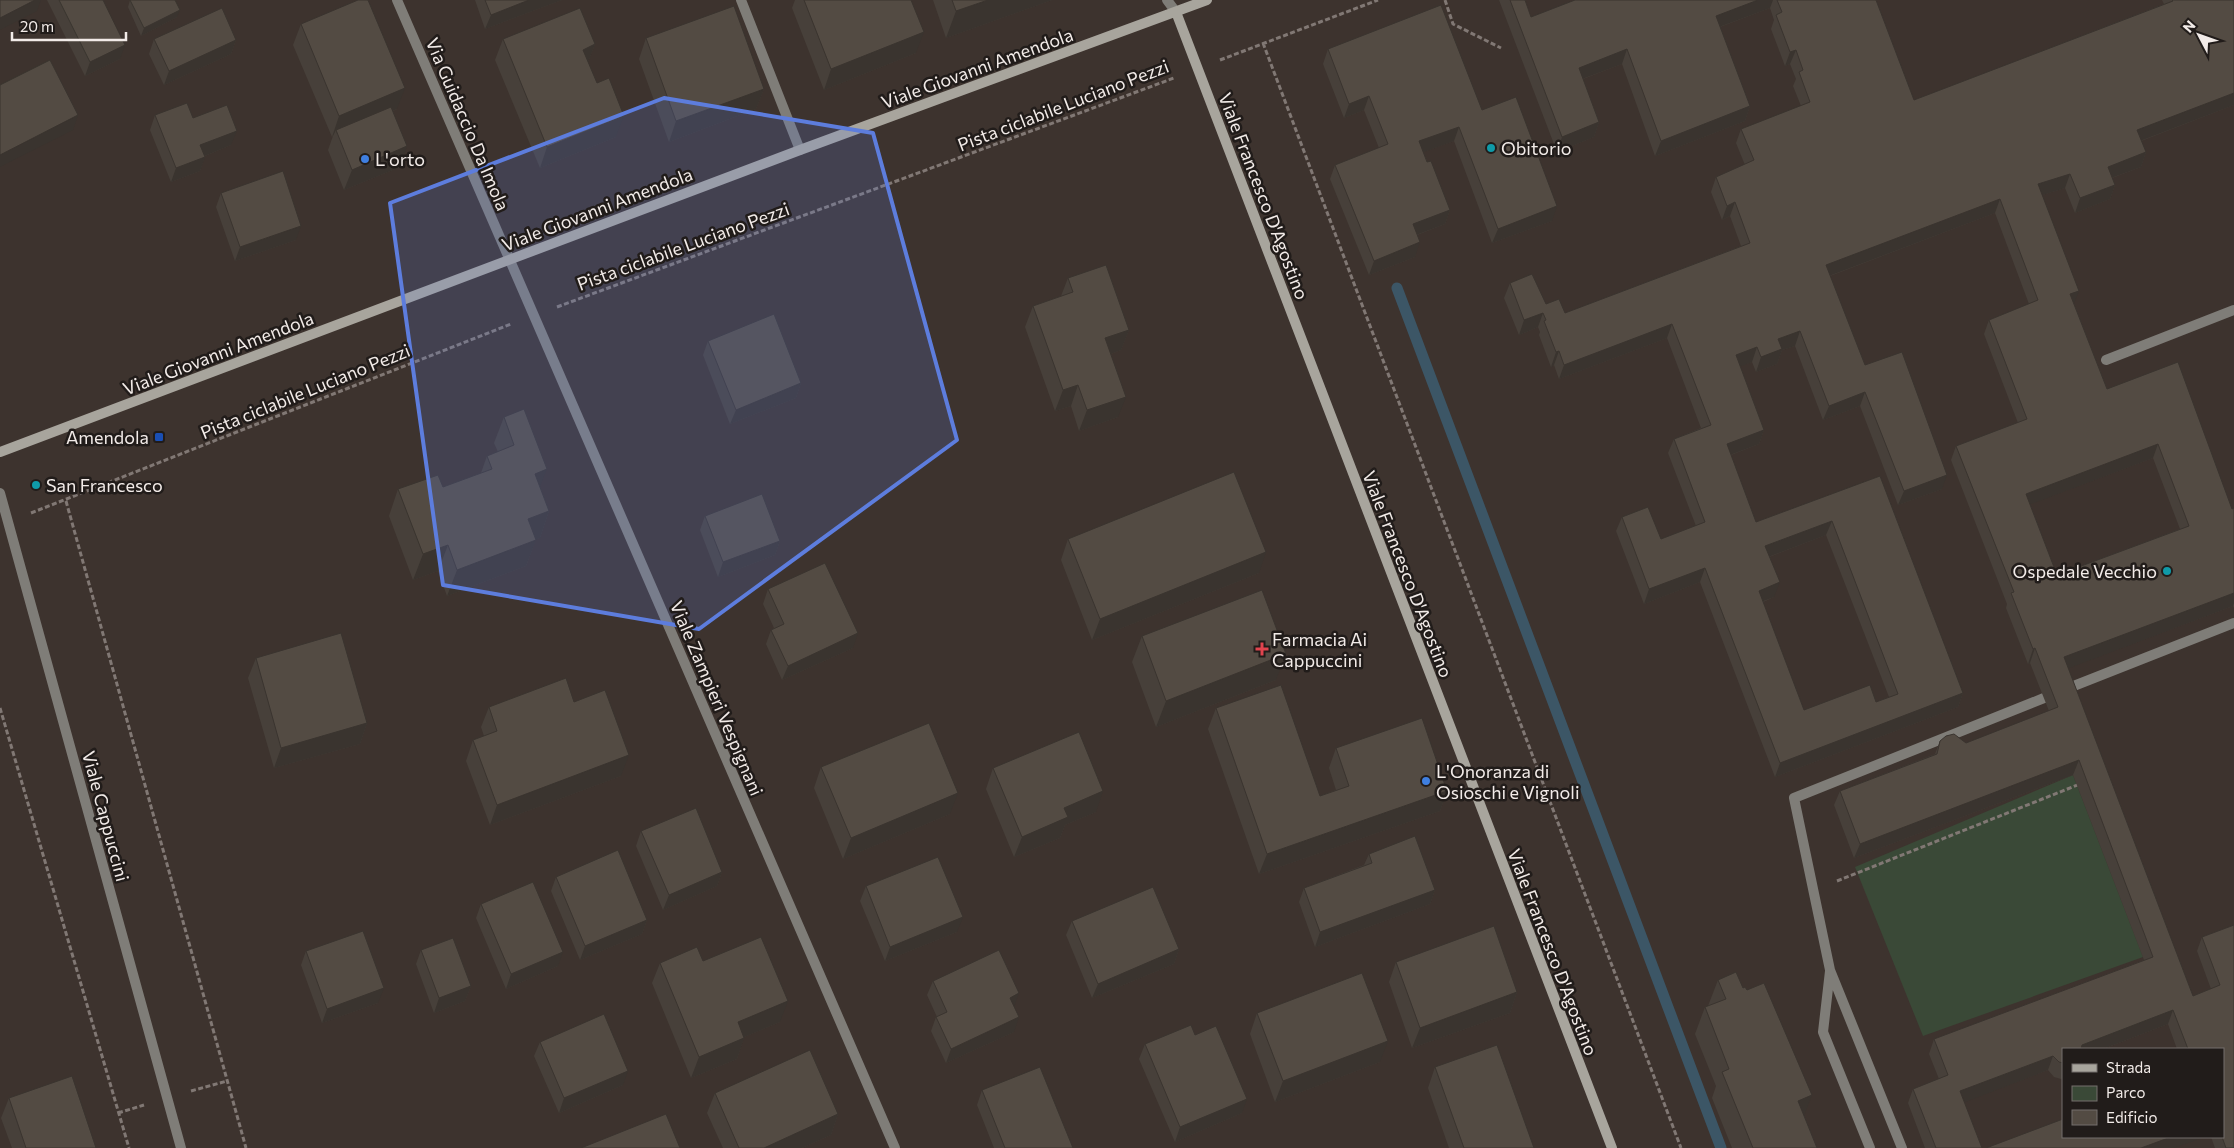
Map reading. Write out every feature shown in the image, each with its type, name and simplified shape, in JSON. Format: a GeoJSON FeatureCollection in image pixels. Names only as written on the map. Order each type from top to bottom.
{"type":"FeatureCollection","features":[{"type":"Feature","properties":{"kind":"street","name":"Via Guidaccio Da Imola"},"geometry":{"type":"LineString","coordinates":[[397,0],[509,260]]}},
{"type":"Feature","properties":{"kind":"street"},"geometry":{"type":"LineString","coordinates":[[741,0],[800,150]]}},
{"type":"Feature","properties":{"kind":"street"},"geometry":{"type":"LineString","coordinates":[[1168,0],[1176,12]]}},
{"type":"Feature","properties":{"kind":"street"},"geometry":{"type":"LineString","coordinates":[[1176,12],[1179,0]]}},
{"type":"Feature","properties":{"kind":"street","name":"Viale Giovanni Amendola"},"geometry":{"type":"LineString","coordinates":[[0,452],[800,150],[1207,0]]}},
{"type":"Feature","properties":{"kind":"street","name":"Viale Francesco D'Agostino"},"geometry":{"type":"LineString","coordinates":[[1176,12],[1419,650],[1612,1148]]}},
{"type":"Feature","properties":{"kind":"street","name":"Viale Zampieri Vespignani"},"geometry":{"type":"LineString","coordinates":[[509,260],[895,1148]]}},
{"type":"Feature","properties":{"kind":"street"},"geometry":{"type":"LineString","coordinates":[[2106,360],[2234,310]]}},
{"type":"Feature","properties":{"kind":"street","name":"Viale Cappuccini"},"geometry":{"type":"LineString","coordinates":[[0,493],[181,1148]]}},
{"type":"Feature","properties":{"kind":"street"},"geometry":{"type":"LineString","coordinates":[[2066,689],[2234,623]]}},
{"type":"Feature","properties":{"kind":"street"},"geometry":{"type":"LineString","coordinates":[[1902,1148],[1830,970],[1794,798],[2044,698]]}},
{"type":"Feature","properties":{"kind":"street"},"geometry":{"type":"LineString","coordinates":[[1830,970],[1823,1032],[1870,1148]]}},
{"type":"Feature","properties":{"kind":"path","name":"Pista ciclabile Luciano Pezzi"},"geometry":{"type":"LineString","coordinates":[[8,522],[66,501],[533,316],[1112,102],[1378,0]]}},
{"type":"Feature","properties":{"kind":"path"},"geometry":{"type":"LineString","coordinates":[[1445,0],[1453,24],[1502,48]]}},
{"type":"Feature","properties":{"kind":"path"},"geometry":{"type":"LineString","coordinates":[[1263,43],[1681,1148]]}},
{"type":"Feature","properties":{"kind":"path"},"geometry":{"type":"LineString","coordinates":[[66,501],[246,1148]]}},
{"type":"Feature","properties":{"kind":"path"},"geometry":{"type":"LineString","coordinates":[[0,708],[129,1148]]}},
{"type":"Feature","properties":{"kind":"path"},"geometry":{"type":"LineString","coordinates":[[1861,872],[2086,782]]}},
{"type":"Feature","properties":{"kind":"highlighted area"},"geometry":{"type":"Polygon","coordinates":[[[664,98],[873,133],[957,440],[699,629],[443,585],[390,203],[664,98]]]}},
{"type":"Feature","properties":{"kind":"green space"},"geometry":{"type":"Polygon","coordinates":[[[2073,775],[2143,957],[1923,1036],[1855,867],[2073,775]]]}},
{"type":"Feature","properties":{"kind":"building"},"geometry":{"type":"Polygon","coordinates":[[[0,0],[35,0],[0,18],[0,0]]]}},
{"type":"Feature","properties":{"kind":"building"},"geometry":{"type":"Polygon","coordinates":[[[59,0],[103,0],[125,45],[90,62],[59,0]]]}},
{"type":"Feature","properties":{"kind":"building"},"geometry":{"type":"Polygon","coordinates":[[[130,0],[175,0],[180,10],[144,28],[130,0]]]}},
{"type":"Feature","properties":{"kind":"building"},"geometry":{"type":"Polygon","coordinates":[[[358,0],[368,0],[405,88],[339,116],[301,24],[358,0]]]}},
{"type":"Feature","properties":{"kind":"building"},"geometry":{"type":"Polygon","coordinates":[[[485,0],[529,0],[491,15],[485,0]]]}},
{"type":"Feature","properties":{"kind":"building"},"geometry":{"type":"Polygon","coordinates":[[[804,0],[911,0],[924,32],[831,69],[804,0]]]}},
{"type":"Feature","properties":{"kind":"building"},"geometry":{"type":"Polygon","coordinates":[[[952,0],[988,0],[956,11],[952,0]]]}},
{"type":"Feature","properties":{"kind":"building"},"geometry":{"type":"Polygon","coordinates":[[[1510,0],[1525,0],[1531,17],[1575,0],[1758,0],[1716,16],[1750,106],[1661,141],[1627,49],[1579,68],[1599,122],[1562,137],[1510,0]]]}},
{"type":"Feature","properties":{"kind":"building","name":"Ospedale Vecchio"},"geometry":{"type":"Polygon","coordinates":[[[1777,0],[1876,0],[1914,100],[2172,0],[2234,0],[2234,93],[2137,130],[2146,152],[2108,167],[2115,185],[2080,198],[2070,174],[2038,184],[2079,291],[2070,294],[2107,389],[2178,362],[2232,509],[2234,508],[2234,593],[2064,657],[2193,996],[2220,985],[2202,937],[2234,925],[2234,1148],[2226,1148],[2222,1138],[2224,1138],[2224,1048],[2188,1048],[2173,1010],[2082,1045],[2081,1048],[2062,1048],[2062,1063],[2053,1056],[1960,1091],[1982,1148],[1936,1148],[1913,1089],[1948,1075],[1934,1039],[2153,957],[2079,760],[1860,844],[1840,791],[1937,754],[1940,741],[1946,736],[1954,734],[1966,743],[2058,707],[2011,593],[2014,592],[1956,446],[2027,419],[1989,320],[2038,300],[2000,199],[1826,265],[1865,365],[1902,352],[1947,475],[1904,491],[1865,392],[1829,406],[1800,331],[1778,339],[1782,349],[1761,357],[1757,347],[1736,355],[1764,430],[1727,444],[1756,522],[1880,476],[1963,693],[1780,763],[1705,568],[1649,589],[1622,517],[1648,507],[1661,539],[1705,522],[1674,439],[1711,425],[1672,324],[1564,365],[1559,351],[1556,352],[1544,321],[1546,320],[1543,313],[1524,320],[1510,283],[1532,274],[1546,304],[1559,299],[1565,313],[1750,243],[1735,202],[1727,206],[1716,177],[1754,160],[1741,129],[1810,102],[1799,72],[1803,70],[1796,50],[1790,52],[1776,15],[1782,12],[1777,0]],[[2158,444],[2026,494],[2057,575],[2189,526],[2158,444]],[[1832,521],[1765,546],[1780,582],[1759,591],[1804,710],[1870,685],[1876,702],[1898,694],[1832,521]]]}},
{"type":"Feature","properties":{"kind":"building","name":"Obitorio"},"geometry":{"type":"Polygon","coordinates":[[[1441,5],[1482,110],[1516,97],[1557,206],[1498,229],[1459,127],[1419,141],[1427,162],[1431,161],[1450,210],[1413,224],[1420,242],[1374,261],[1335,165],[1388,144],[1369,96],[1349,104],[1328,49],[1441,5]]]}},
{"type":"Feature","properties":{"kind":"building"},"geometry":{"type":"Polygon","coordinates":[[[734,6],[764,89],[676,121],[646,38],[734,6]]]}},
{"type":"Feature","properties":{"kind":"building"},"geometry":{"type":"Polygon","coordinates":[[[222,8],[236,40],[169,71],[154,39],[222,8]]]}},
{"type":"Feature","properties":{"kind":"building"},"geometry":{"type":"Polygon","coordinates":[[[580,8],[595,44],[583,50],[597,83],[609,78],[624,116],[547,147],[503,39],[580,8]]]}},
{"type":"Feature","properties":{"kind":"building"},"geometry":{"type":"Polygon","coordinates":[[[50,60],[78,115],[0,155],[0,85],[50,60]]]}},
{"type":"Feature","properties":{"kind":"building"},"geometry":{"type":"Polygon","coordinates":[[[187,103],[193,118],[227,105],[237,131],[200,145],[205,157],[176,168],[155,115],[187,103]]]}},
{"type":"Feature","properties":{"kind":"building"},"geometry":{"type":"Polygon","coordinates":[[[391,107],[407,146],[352,170],[336,130],[391,107]]]}},
{"type":"Feature","properties":{"kind":"building"},"geometry":{"type":"Polygon","coordinates":[[[283,171],[301,226],[240,247],[221,193],[283,171]]]}},
{"type":"Feature","properties":{"kind":"building"},"geometry":{"type":"Polygon","coordinates":[[[1106,265],[1129,330],[1105,338],[1126,397],[1087,410],[1078,385],[1063,390],[1033,306],[1073,292],[1068,278],[1106,265]]]}},
{"type":"Feature","properties":{"kind":"building"},"geometry":{"type":"Polygon","coordinates":[[[774,314],[801,383],[736,410],[708,341],[774,314]]]}},
{"type":"Feature","properties":{"kind":"building"},"geometry":{"type":"Polygon","coordinates":[[[524,409],[547,469],[535,474],[549,511],[528,519],[536,540],[457,570],[448,545],[423,554],[398,489],[438,475],[443,487],[492,469],[487,456],[514,445],[504,417],[524,409]]]}},
{"type":"Feature","properties":{"kind":"building"},"geometry":{"type":"Polygon","coordinates":[[[1234,472],[1266,552],[1100,619],[1068,539],[1234,472]]]}},
{"type":"Feature","properties":{"kind":"building"},"geometry":{"type":"Polygon","coordinates":[[[762,494],[780,541],[723,562],[705,516],[762,494]]]}},
{"type":"Feature","properties":{"kind":"building"},"geometry":{"type":"Polygon","coordinates":[[[825,563],[858,633],[788,666],[771,630],[784,624],[768,589],[825,563]]]}},
{"type":"Feature","properties":{"kind":"building"},"geometry":{"type":"Polygon","coordinates":[[[1262,590],[1286,654],[1166,701],[1142,636],[1262,590]]]}},
{"type":"Feature","properties":{"kind":"building"},"geometry":{"type":"Polygon","coordinates":[[[341,633],[367,723],[281,748],[256,658],[341,633]]]}},
{"type":"Feature","properties":{"kind":"building"},"geometry":{"type":"Polygon","coordinates":[[[566,678],[574,702],[605,690],[629,755],[497,805],[473,740],[497,731],[489,707],[566,678]]]}},
{"type":"Feature","properties":{"kind":"building"},"geometry":{"type":"Polygon","coordinates":[[[1281,685],[1320,796],[1349,786],[1336,748],[1422,718],[1447,791],[1267,854],[1216,708],[1281,685]]]}},
{"type":"Feature","properties":{"kind":"building"},"geometry":{"type":"Polygon","coordinates":[[[929,723],[958,793],[851,838],[821,767],[929,723]]]}},
{"type":"Feature","properties":{"kind":"building"},"geometry":{"type":"Polygon","coordinates":[[[1079,732],[1103,791],[1064,808],[1068,817],[1022,837],[993,768],[1079,732]]]}},
{"type":"Feature","properties":{"kind":"building"},"geometry":{"type":"Polygon","coordinates":[[[696,808],[722,872],[669,895],[641,831],[696,808]]]}},
{"type":"Feature","properties":{"kind":"building"},"geometry":{"type":"Polygon","coordinates":[[[1415,836],[1435,890],[1320,932],[1304,888],[1372,863],[1369,854],[1415,836]]]}},
{"type":"Feature","properties":{"kind":"building"},"geometry":{"type":"Polygon","coordinates":[[[618,850],[647,920],[585,946],[556,877],[618,850]]]}},
{"type":"Feature","properties":{"kind":"building"},"geometry":{"type":"Polygon","coordinates":[[[938,857],[963,917],[890,947],[866,886],[938,857]]]}},
{"type":"Feature","properties":{"kind":"building"},"geometry":{"type":"Polygon","coordinates":[[[533,882],[563,952],[511,974],[481,904],[533,882]]]}},
{"type":"Feature","properties":{"kind":"building"},"geometry":{"type":"Polygon","coordinates":[[[1153,887],[1179,949],[1098,984],[1072,921],[1153,887]]]}},
{"type":"Feature","properties":{"kind":"building"},"geometry":{"type":"Polygon","coordinates":[[[1494,926],[1517,992],[1420,1028],[1396,962],[1494,926]]]}},
{"type":"Feature","properties":{"kind":"building"},"geometry":{"type":"Polygon","coordinates":[[[363,931],[384,988],[327,1009],[306,951],[363,931]]]}},
{"type":"Feature","properties":{"kind":"building"},"geometry":{"type":"Polygon","coordinates":[[[761,937],[788,1001],[738,1022],[744,1038],[699,1057],[660,963],[697,947],[703,961],[761,937]]]}},
{"type":"Feature","properties":{"kind":"building"},"geometry":{"type":"Polygon","coordinates":[[[453,938],[471,986],[439,998],[421,950],[453,938]]]}},
{"type":"Feature","properties":{"kind":"building"},"geometry":{"type":"Polygon","coordinates":[[[999,950],[1019,993],[1010,998],[1019,1017],[951,1049],[936,1017],[947,1012],[933,981],[999,950]]]}},
{"type":"Feature","properties":{"kind":"building"},"geometry":{"type":"Polygon","coordinates":[[[1736,972],[1743,988],[1745,987],[1747,990],[1764,983],[1812,1095],[1798,1101],[1817,1148],[1753,1148],[1722,1072],[1729,1069],[1705,1007],[1726,999],[1718,980],[1736,972]]]}},
{"type":"Feature","properties":{"kind":"building"},"geometry":{"type":"Polygon","coordinates":[[[1362,973],[1388,1041],[1283,1081],[1257,1013],[1362,973]]]}},
{"type":"Feature","properties":{"kind":"building"},"geometry":{"type":"Polygon","coordinates":[[[604,1014],[628,1071],[564,1098],[540,1042],[604,1014]]]}},
{"type":"Feature","properties":{"kind":"building"},"geometry":{"type":"Polygon","coordinates":[[[1191,1025],[1195,1035],[1216,1026],[1247,1099],[1180,1127],[1145,1044],[1191,1025]]]}},
{"type":"Feature","properties":{"kind":"building"},"geometry":{"type":"Polygon","coordinates":[[[1497,1045],[1534,1148],[1464,1148],[1435,1067],[1497,1045]]]}},
{"type":"Feature","properties":{"kind":"building"},"geometry":{"type":"Polygon","coordinates":[[[810,1050],[838,1114],[764,1148],[739,1148],[715,1093],[810,1050]]]}},
{"type":"Feature","properties":{"kind":"building"},"geometry":{"type":"Polygon","coordinates":[[[1040,1067],[1073,1148],[1005,1148],[982,1090],[1040,1067]]]}},
{"type":"Feature","properties":{"kind":"building"},"geometry":{"type":"Polygon","coordinates":[[[72,1076],[96,1148],[26,1148],[9,1098],[72,1076]]]}},
{"type":"Feature","properties":{"kind":"building"},"geometry":{"type":"Polygon","coordinates":[[[666,1114],[680,1148],[581,1148],[666,1114]]]}},
{"type":"Feature","properties":{"kind":"building"},"geometry":{"type":"Polygon","coordinates":[[[2062,1119],[2062,1138],[2168,1138],[2141,1148],[1986,1148],[2062,1119]]]}},
{"type":"Feature","properties":{"kind":"waterway"},"geometry":{"type":"LineString","coordinates":[[1397,288],[1721,1148]]}},
{"type":"Feature","properties":{"kind":"place","name":"Obitorio"},"geometry":{"type":"Point","coordinates":[1491,148]}},
{"type":"Feature","properties":{"kind":"place","name":"L'orto"},"geometry":{"type":"Point","coordinates":[365,159]}},
{"type":"Feature","properties":{"kind":"place","name":"Amendola"},"geometry":{"type":"Point","coordinates":[159,437]}},
{"type":"Feature","properties":{"kind":"place","name":"San Francesco"},"geometry":{"type":"Point","coordinates":[36,485]}},
{"type":"Feature","properties":{"kind":"place","name":"Ospedale Vecchio"},"geometry":{"type":"Point","coordinates":[2167,571]}},
{"type":"Feature","properties":{"kind":"place","name":"Farmacia Ai Cappuccini"},"geometry":{"type":"Point","coordinates":[1262,649]}},
{"type":"Feature","properties":{"kind":"place","name":"L'Onoranza di Osioschi e Vignoli"},"geometry":{"type":"Point","coordinates":[1426,781]}}]}
